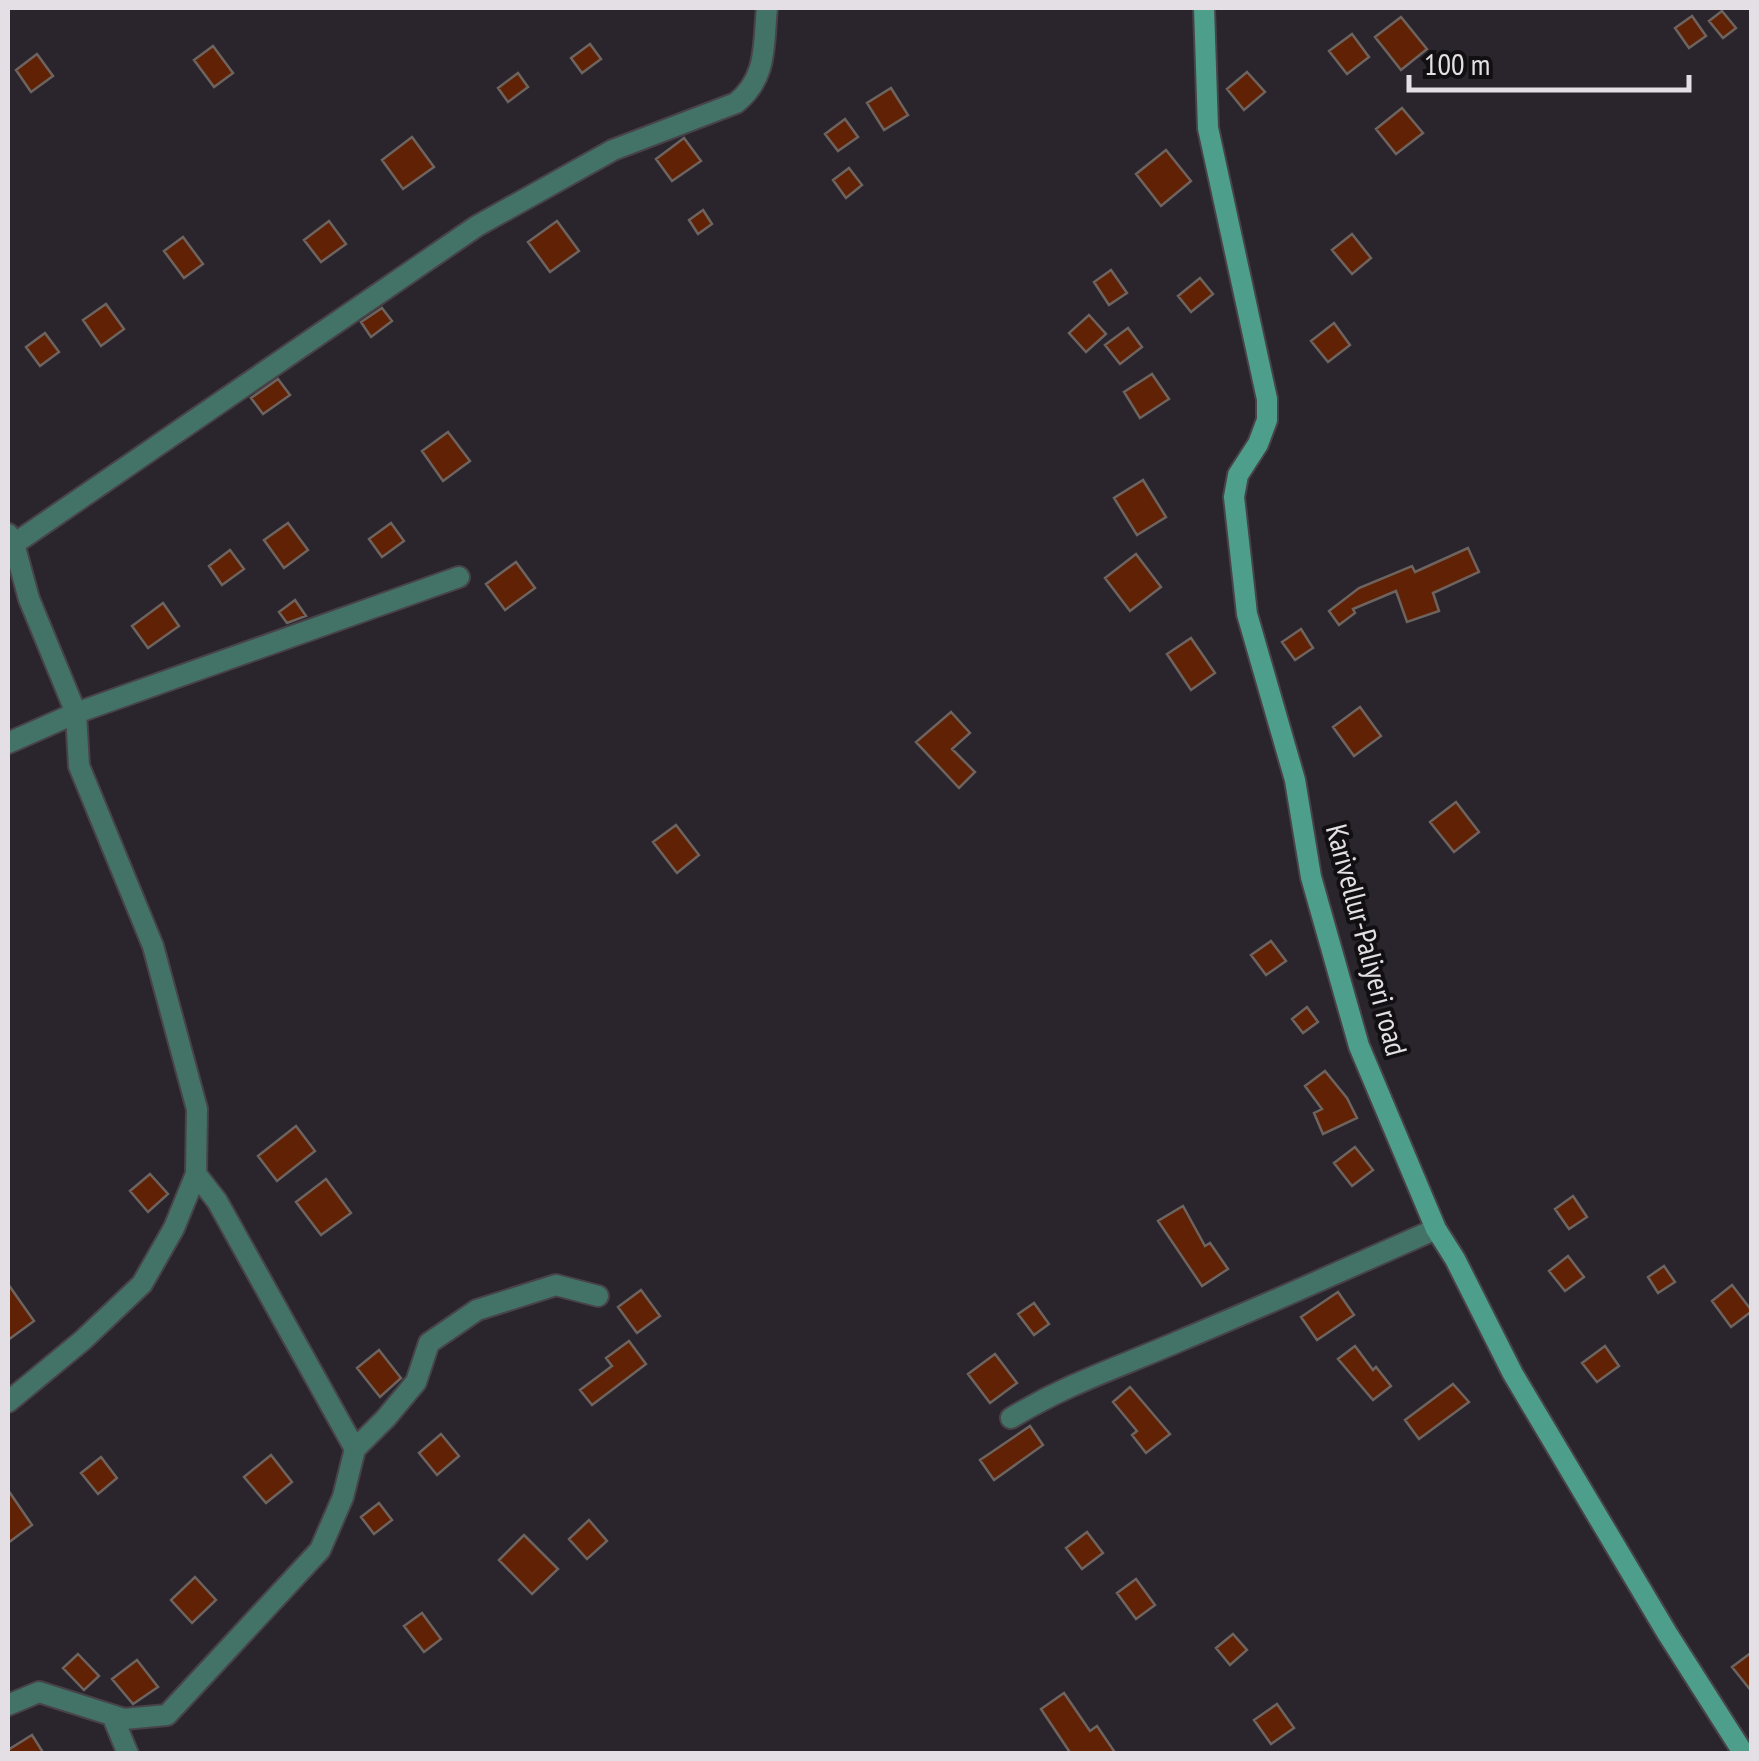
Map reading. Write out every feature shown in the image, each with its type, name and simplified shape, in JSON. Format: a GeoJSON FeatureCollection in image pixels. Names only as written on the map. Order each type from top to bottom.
{"type":"FeatureCollection","features":[{"type":"Feature","properties":{"kind":"main road","name":"Karivellur-Paliyeri road"},"geometry":{"type":"LineString","coordinates":[[1204,8],[1208,128],[1267,399],[1267,420],[1258,444],[1238,475],[1234,497],[1247,614],[1291,763],[1311,877],[1359,1046],[1436,1229],[1554,1444],[1744,1754]]}},
{"type":"Feature","properties":{"kind":"street"},"geometry":{"type":"LineString","coordinates":[[8,1402],[83,1340],[142,1284],[174,1228],[196,1174],[197,1109],[153,946],[79,766],[76,713],[29,599],[11,539],[477,226],[613,150],[736,103],[753,89],[762,65],[767,8]]}},
{"type":"Feature","properties":{"kind":"street"},"geometry":{"type":"LineString","coordinates":[[8,744],[76,713],[459,577]]}},
{"type":"Feature","properties":{"kind":"street"},"geometry":{"type":"LineString","coordinates":[[196,1174],[217,1201],[355,1449]]}},
{"type":"Feature","properties":{"kind":"street"},"geometry":{"type":"LineString","coordinates":[[1012,1418],[1052,1393],[1102,1370],[1202,1332],[1436,1229]]}},
{"type":"Feature","properties":{"kind":"street"},"geometry":{"type":"LineString","coordinates":[[8,1705],[39,1692],[124,1718],[168,1715],[320,1550],[344,1497],[355,1449],[416,1382],[429,1343],[476,1310],[556,1286],[598,1296]]}},
{"type":"Feature","properties":{"kind":"street"},"geometry":{"type":"LineString","coordinates":[[112,1715],[128,1754]]}},
{"type":"Feature","properties":{"kind":"building"},"geometry":{"type":"Polygon","coordinates":[[[1722,11],[1736,28],[1723,38],[1709,21],[1722,11]]]}},
{"type":"Feature","properties":{"kind":"building"},"geometry":{"type":"Polygon","coordinates":[[[1692,16],[1706,36],[1689,48],[1675,28],[1692,16]]]}},
{"type":"Feature","properties":{"kind":"building"},"geometry":{"type":"Polygon","coordinates":[[[1401,17],[1427,49],[1401,70],[1375,37],[1401,17]]]}},
{"type":"Feature","properties":{"kind":"building"},"geometry":{"type":"Polygon","coordinates":[[[1352,34],[1369,57],[1347,74],[1329,51],[1352,34]]]}},
{"type":"Feature","properties":{"kind":"building"},"geometry":{"type":"Polygon","coordinates":[[[590,44],[601,59],[582,73],[571,58],[590,44]]]}},
{"type":"Feature","properties":{"kind":"building"},"geometry":{"type":"Polygon","coordinates":[[[213,46],[233,73],[214,87],[194,60],[213,46]]]}},
{"type":"Feature","properties":{"kind":"building"},"geometry":{"type":"Polygon","coordinates":[[[37,54],[53,76],[31,92],[16,70],[37,54]]]}},
{"type":"Feature","properties":{"kind":"building"},"geometry":{"type":"Polygon","coordinates":[[[1247,72],[1265,92],[1244,110],[1227,89],[1247,72]]]}},
{"type":"Feature","properties":{"kind":"building"},"geometry":{"type":"Polygon","coordinates":[[[518,73],[528,87],[508,102],[498,88],[518,73]]]}},
{"type":"Feature","properties":{"kind":"building"},"geometry":{"type":"Polygon","coordinates":[[[891,88],[908,115],[884,130],[867,103],[891,88]]]}},
{"type":"Feature","properties":{"kind":"building"},"geometry":{"type":"Polygon","coordinates":[[[1402,108],[1423,133],[1396,154],[1376,129],[1402,108]]]}},
{"type":"Feature","properties":{"kind":"building"},"geometry":{"type":"Polygon","coordinates":[[[845,119],[858,137],[838,151],[825,134],[845,119]]]}},
{"type":"Feature","properties":{"kind":"building"},"geometry":{"type":"Polygon","coordinates":[[[412,137],[434,167],[403,189],[382,160],[412,137]]]}},
{"type":"Feature","properties":{"kind":"building"},"geometry":{"type":"Polygon","coordinates":[[[684,138],[701,161],[672,181],[656,159],[684,138]]]}},
{"type":"Feature","properties":{"kind":"building"},"geometry":{"type":"Polygon","coordinates":[[[1166,150],[1191,181],[1161,206],[1136,174],[1166,150]]]}},
{"type":"Feature","properties":{"kind":"building"},"geometry":{"type":"Polygon","coordinates":[[[849,168],[862,185],[846,198],[833,180],[849,168]]]}},
{"type":"Feature","properties":{"kind":"building"},"geometry":{"type":"Polygon","coordinates":[[[703,210],[712,224],[698,234],[689,220],[703,210]]]}},
{"type":"Feature","properties":{"kind":"building"},"geometry":{"type":"Polygon","coordinates":[[[329,221],[346,244],[321,262],[304,240],[329,221]]]}},
{"type":"Feature","properties":{"kind":"building"},"geometry":{"type":"Polygon","coordinates":[[[557,221],[579,251],[550,272],[528,242],[557,221]]]}},
{"type":"Feature","properties":{"kind":"building"},"geometry":{"type":"Polygon","coordinates":[[[1352,234],[1371,258],[1352,274],[1332,250],[1352,234]]]}},
{"type":"Feature","properties":{"kind":"building"},"geometry":{"type":"Polygon","coordinates":[[[183,237],[203,264],[184,278],[164,251],[183,237]]]}},
{"type":"Feature","properties":{"kind":"building"},"geometry":{"type":"Polygon","coordinates":[[[1111,270],[1127,293],[1109,305],[1094,282],[1111,270]]]}},
{"type":"Feature","properties":{"kind":"building"},"geometry":{"type":"Polygon","coordinates":[[[1200,278],[1213,294],[1191,312],[1178,296],[1200,278]]]}},
{"type":"Feature","properties":{"kind":"building"},"geometry":{"type":"Polygon","coordinates":[[[106,304],[124,329],[101,346],[83,320],[106,304]]]}},
{"type":"Feature","properties":{"kind":"building"},"geometry":{"type":"Polygon","coordinates":[[[382,308],[392,321],[371,337],[361,322],[382,308]]]}},
{"type":"Feature","properties":{"kind":"building"},"geometry":{"type":"Polygon","coordinates":[[[1089,315],[1106,334],[1086,352],[1069,333],[1089,315]]]}},
{"type":"Feature","properties":{"kind":"building"},"geometry":{"type":"Polygon","coordinates":[[[1334,323],[1350,345],[1328,362],[1311,341],[1334,323]]]}},
{"type":"Feature","properties":{"kind":"building"},"geometry":{"type":"Polygon","coordinates":[[[1128,328],[1142,347],[1120,364],[1105,345],[1128,328]]]}},
{"type":"Feature","properties":{"kind":"building"},"geometry":{"type":"Polygon","coordinates":[[[45,333],[59,352],[40,366],[26,347],[45,333]]]}},
{"type":"Feature","properties":{"kind":"building"},"geometry":{"type":"Polygon","coordinates":[[[1152,374],[1169,399],[1140,418],[1124,392],[1152,374]]]}},
{"type":"Feature","properties":{"kind":"building"},"geometry":{"type":"Polygon","coordinates":[[[278,379],[290,395],[263,414],[251,398],[278,379]]]}},
{"type":"Feature","properties":{"kind":"building"},"geometry":{"type":"Polygon","coordinates":[[[448,432],[470,461],[443,481],[422,451],[448,432]]]}},
{"type":"Feature","properties":{"kind":"building"},"geometry":{"type":"Polygon","coordinates":[[[1143,480],[1166,517],[1137,535],[1114,498],[1143,480]]]}},
{"type":"Feature","properties":{"kind":"building"},"geometry":{"type":"Polygon","coordinates":[[[288,523],[308,550],[284,568],[264,540],[288,523]]]}},
{"type":"Feature","properties":{"kind":"building"},"geometry":{"type":"Polygon","coordinates":[[[391,523],[404,541],[382,557],[369,539],[391,523]]]}},
{"type":"Feature","properties":{"kind":"building"},"geometry":{"type":"Polygon","coordinates":[[[1468,548],[1479,572],[1433,593],[1439,611],[1407,622],[1396,591],[1353,609],[1355,613],[1339,625],[1329,611],[1359,588],[1412,566],[1415,572],[1468,548]]]}},
{"type":"Feature","properties":{"kind":"building"},"geometry":{"type":"Polygon","coordinates":[[[230,550],[244,569],[222,585],[209,566],[230,550]]]}},
{"type":"Feature","properties":{"kind":"building"},"geometry":{"type":"Polygon","coordinates":[[[1136,554],[1161,587],[1130,611],[1105,578],[1136,554]]]}},
{"type":"Feature","properties":{"kind":"building"},"geometry":{"type":"Polygon","coordinates":[[[516,562],[535,588],[505,610],[486,584],[516,562]]]}},
{"type":"Feature","properties":{"kind":"building"},"geometry":{"type":"Polygon","coordinates":[[[295,600],[306,616],[287,623],[279,612],[295,600]]]}},
{"type":"Feature","properties":{"kind":"building"},"geometry":{"type":"Polygon","coordinates":[[[163,603],[179,626],[148,648],[132,626],[163,603]]]}},
{"type":"Feature","properties":{"kind":"building"},"geometry":{"type":"Polygon","coordinates":[[[1301,629],[1313,648],[1295,660],[1282,642],[1301,629]]]}},
{"type":"Feature","properties":{"kind":"building"},"geometry":{"type":"Polygon","coordinates":[[[1191,638],[1215,673],[1191,690],[1167,654],[1191,638]]]}},
{"type":"Feature","properties":{"kind":"building"},"geometry":{"type":"Polygon","coordinates":[[[1360,707],[1381,736],[1354,756],[1333,727],[1360,707]]]}},
{"type":"Feature","properties":{"kind":"building"},"geometry":{"type":"Polygon","coordinates":[[[951,712],[970,733],[952,749],[975,772],[959,788],[916,742],[951,712]]]}},
{"type":"Feature","properties":{"kind":"building"},"geometry":{"type":"Polygon","coordinates":[[[1456,802],[1479,832],[1454,852],[1430,822],[1456,802]]]}},
{"type":"Feature","properties":{"kind":"building"},"geometry":{"type":"Polygon","coordinates":[[[676,825],[699,855],[677,873],[653,842],[676,825]]]}},
{"type":"Feature","properties":{"kind":"building"},"geometry":{"type":"Polygon","coordinates":[[[1271,941],[1286,961],[1266,975],[1251,955],[1271,941]]]}},
{"type":"Feature","properties":{"kind":"building"},"geometry":{"type":"Polygon","coordinates":[[[1307,1007],[1318,1022],[1303,1033],[1292,1019],[1307,1007]]]}},
{"type":"Feature","properties":{"kind":"building"},"geometry":{"type":"Polygon","coordinates":[[[1325,1071],[1357,1118],[1323,1134],[1314,1113],[1322,1109],[1305,1086],[1325,1071]]]}},
{"type":"Feature","properties":{"kind":"building"},"geometry":{"type":"Polygon","coordinates":[[[296,1126],[315,1151],[277,1181],[258,1156],[296,1126]]]}},
{"type":"Feature","properties":{"kind":"building"},"geometry":{"type":"Polygon","coordinates":[[[1355,1147],[1373,1170],[1352,1186],[1334,1163],[1355,1147]]]}},
{"type":"Feature","properties":{"kind":"building"},"geometry":{"type":"Polygon","coordinates":[[[150,1174],[168,1194],[148,1212],[130,1191],[150,1174]]]}},
{"type":"Feature","properties":{"kind":"building"},"geometry":{"type":"Polygon","coordinates":[[[326,1179],[351,1213],[321,1235],[296,1202],[326,1179]]]}},
{"type":"Feature","properties":{"kind":"building"},"geometry":{"type":"Polygon","coordinates":[[[1573,1196],[1587,1217],[1569,1229],[1555,1209],[1573,1196]]]}},
{"type":"Feature","properties":{"kind":"building"},"geometry":{"type":"Polygon","coordinates":[[[1183,1206],[1205,1246],[1210,1243],[1228,1269],[1202,1286],[1158,1221],[1183,1206]]]}},
{"type":"Feature","properties":{"kind":"building"},"geometry":{"type":"Polygon","coordinates":[[[1568,1256],[1584,1277],[1565,1291],[1549,1271],[1568,1256]]]}},
{"type":"Feature","properties":{"kind":"building"},"geometry":{"type":"Polygon","coordinates":[[[1664,1266],[1675,1282],[1658,1293],[1648,1277],[1664,1266]]]}},
{"type":"Feature","properties":{"kind":"building"},"geometry":{"type":"Polygon","coordinates":[[[8,1284],[34,1321],[8,1340],[8,1284]]]}},
{"type":"Feature","properties":{"kind":"building"},"geometry":{"type":"Polygon","coordinates":[[[1732,1285],[1752,1311],[1731,1327],[1712,1301],[1732,1285]]]}},
{"type":"Feature","properties":{"kind":"building"},"geometry":{"type":"Polygon","coordinates":[[[641,1290],[660,1316],[637,1333],[618,1307],[641,1290]]]}},
{"type":"Feature","properties":{"kind":"building"},"geometry":{"type":"Polygon","coordinates":[[[1338,1292],[1354,1315],[1317,1340],[1301,1317],[1338,1292]]]}},
{"type":"Feature","properties":{"kind":"building"},"geometry":{"type":"Polygon","coordinates":[[[1034,1303],[1049,1324],[1034,1335],[1018,1314],[1034,1303]]]}},
{"type":"Feature","properties":{"kind":"building"},"geometry":{"type":"Polygon","coordinates":[[[629,1341],[646,1364],[592,1405],[580,1390],[612,1366],[606,1358],[629,1341]]]}},
{"type":"Feature","properties":{"kind":"building"},"geometry":{"type":"Polygon","coordinates":[[[1355,1346],[1391,1386],[1373,1400],[1338,1359],[1355,1346]]]}},
{"type":"Feature","properties":{"kind":"building"},"geometry":{"type":"Polygon","coordinates":[[[1605,1346],[1619,1366],[1597,1382],[1582,1363],[1605,1346]]]}},
{"type":"Feature","properties":{"kind":"building"},"geometry":{"type":"Polygon","coordinates":[[[379,1350],[401,1378],[380,1397],[357,1368],[379,1350]]]}},
{"type":"Feature","properties":{"kind":"building"},"geometry":{"type":"Polygon","coordinates":[[[995,1354],[1017,1383],[990,1403],[968,1374],[995,1354]]]}},
{"type":"Feature","properties":{"kind":"building"},"geometry":{"type":"Polygon","coordinates":[[[1453,1384],[1469,1402],[1419,1439],[1405,1420],[1453,1384]]]}},
{"type":"Feature","properties":{"kind":"building"},"geometry":{"type":"Polygon","coordinates":[[[1130,1387],[1170,1434],[1146,1453],[1132,1435],[1137,1431],[1113,1402],[1130,1387]]]}},
{"type":"Feature","properties":{"kind":"building"},"geometry":{"type":"Polygon","coordinates":[[[1030,1426],[1043,1445],[994,1480],[980,1460],[1030,1426]]]}},
{"type":"Feature","properties":{"kind":"building"},"geometry":{"type":"Polygon","coordinates":[[[441,1434],[459,1456],[437,1475],[419,1453],[441,1434]]]}},
{"type":"Feature","properties":{"kind":"building"},"geometry":{"type":"Polygon","coordinates":[[[271,1455],[292,1482],[266,1503],[244,1477],[271,1455]]]}},
{"type":"Feature","properties":{"kind":"building"},"geometry":{"type":"Polygon","coordinates":[[[101,1457],[117,1478],[98,1494],[81,1473],[101,1457]]]}},
{"type":"Feature","properties":{"kind":"building"},"geometry":{"type":"Polygon","coordinates":[[[8,1490],[32,1525],[8,1543],[8,1490]]]}},
{"type":"Feature","properties":{"kind":"building"},"geometry":{"type":"Polygon","coordinates":[[[379,1503],[392,1520],[374,1534],[361,1517],[379,1503]]]}},
{"type":"Feature","properties":{"kind":"building"},"geometry":{"type":"Polygon","coordinates":[[[589,1520],[607,1541],[587,1559],[569,1539],[589,1520]]]}},
{"type":"Feature","properties":{"kind":"building"},"geometry":{"type":"Polygon","coordinates":[[[1087,1532],[1103,1553],[1082,1569],[1066,1548],[1087,1532]]]}},
{"type":"Feature","properties":{"kind":"building"},"geometry":{"type":"Polygon","coordinates":[[[524,1535],[558,1569],[532,1594],[499,1560],[524,1535]]]}},
{"type":"Feature","properties":{"kind":"building"},"geometry":{"type":"Polygon","coordinates":[[[195,1577],[216,1600],[192,1623],[171,1600],[195,1577]]]}},
{"type":"Feature","properties":{"kind":"building"},"geometry":{"type":"Polygon","coordinates":[[[1136,1579],[1155,1605],[1136,1619],[1117,1593],[1136,1579]]]}},
{"type":"Feature","properties":{"kind":"building"},"geometry":{"type":"Polygon","coordinates":[[[422,1613],[441,1639],[424,1652],[404,1626],[422,1613]]]}},
{"type":"Feature","properties":{"kind":"building"},"geometry":{"type":"Polygon","coordinates":[[[1233,1634],[1247,1650],[1230,1665],[1216,1648],[1233,1634]]]}},
{"type":"Feature","properties":{"kind":"building"},"geometry":{"type":"Polygon","coordinates":[[[1752,1652],[1752,1692],[1732,1667],[1752,1652]]]}},
{"type":"Feature","properties":{"kind":"building"},"geometry":{"type":"Polygon","coordinates":[[[78,1654],[99,1676],[84,1690],[63,1668],[78,1654]]]}},
{"type":"Feature","properties":{"kind":"building"},"geometry":{"type":"Polygon","coordinates":[[[137,1660],[158,1687],[133,1704],[112,1679],[137,1660]]]}},
{"type":"Feature","properties":{"kind":"building"},"geometry":{"type":"Polygon","coordinates":[[[1064,1693],[1090,1731],[1097,1726],[1116,1754],[1071,1754],[1041,1709],[1064,1693]]]}},
{"type":"Feature","properties":{"kind":"building"},"geometry":{"type":"Polygon","coordinates":[[[1277,1704],[1294,1728],[1271,1744],[1254,1720],[1277,1704]]]}},
{"type":"Feature","properties":{"kind":"building"},"geometry":{"type":"Polygon","coordinates":[[[32,1735],[44,1754],[8,1754],[8,1750],[32,1735]]]}}]}
